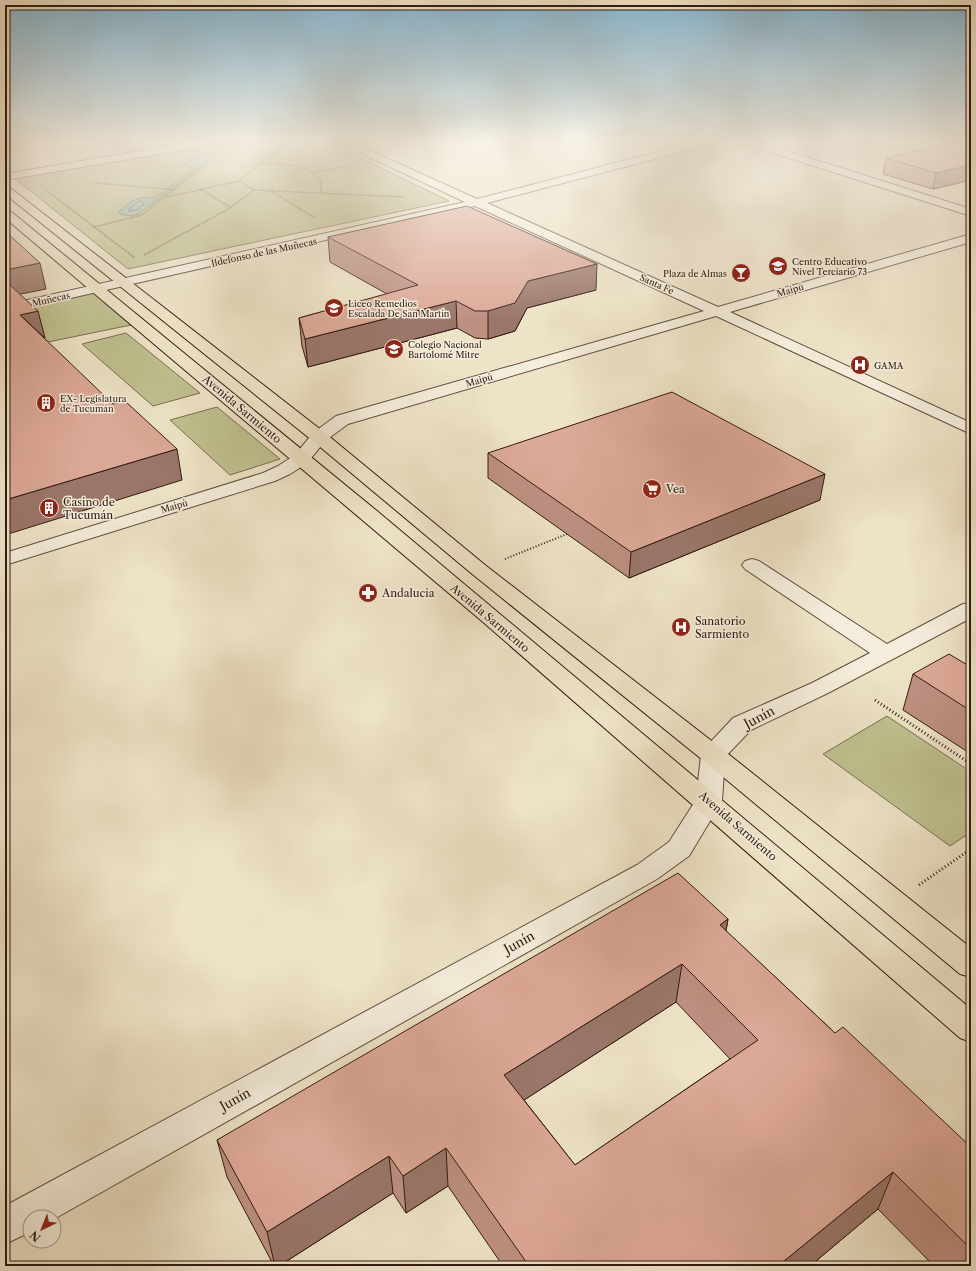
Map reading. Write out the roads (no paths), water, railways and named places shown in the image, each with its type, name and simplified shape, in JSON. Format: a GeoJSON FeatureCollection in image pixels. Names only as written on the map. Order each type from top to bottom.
{"type":"FeatureCollection","features":[{"type":"Feature","properties":{"kind":"main road"},"geometry":{"type":"LineString","coordinates":[[21,201],[318,436],[478,569],[713,755],[971,965]]}},
{"type":"Feature","properties":{"kind":"main road","name":"Avenida Sarmiento"},"geometry":{"type":"LineString","coordinates":[[5,212],[709,801],[971,1028]]}},
{"type":"Feature","properties":{"kind":"street","name":"Santa Fe"},"geometry":{"type":"LineString","coordinates":[[471,201],[716,311],[971,429]]}},
{"type":"Feature","properties":{"kind":"street","name":"Ildefonso de las Muñecas"},"geometry":{"type":"LineString","coordinates":[[97,288],[319,240],[481,201]]}},
{"type":"Feature","properties":{"kind":"street"},"geometry":{"type":"LineString","coordinates":[[934,201],[971,213]]}},
{"type":"Feature","properties":{"kind":"street","name":"Maipú"},"geometry":{"type":"LineString","coordinates":[[5,559],[269,477],[302,459],[318,436],[342,420],[971,238]]}},
{"type":"Feature","properties":{"kind":"street","name":"Muñecas"},"geometry":{"type":"LineString","coordinates":[[5,309],[97,288]]}},
{"type":"Feature","properties":{"kind":"street"},"geometry":{"type":"LineString","coordinates":[[752,565],[886,653]]}},
{"type":"Feature","properties":{"kind":"street","name":"Junín"},"geometry":{"type":"LineString","coordinates":[[5,1226],[647,872],[679,849],[709,801],[713,755],[742,724],[820,688],[971,608]]}},
{"type":"Feature","properties":{"kind":"water"},"geometry":{"type":"Polygon","coordinates":[[[133,201],[155,201],[139,214],[131,216],[120,214],[119,212],[133,201]]]}},
{"type":"Feature","properties":{"kind":"place","name":"Centro Educativo Nivel Terciario 73"},"geometry":{"type":"Point","coordinates":[778,266]}},
{"type":"Feature","properties":{"kind":"place","name":"Plaza de Almas"},"geometry":{"type":"Point","coordinates":[741,273]}},
{"type":"Feature","properties":{"kind":"place","name":"Liceo Remedios Escalada De San Martín"},"geometry":{"type":"Point","coordinates":[334,308]}},
{"type":"Feature","properties":{"kind":"place","name":"Colegio Nacional Bartolomé Mitre"},"geometry":{"type":"Point","coordinates":[394,349]}},
{"type":"Feature","properties":{"kind":"place","name":"GAMA"},"geometry":{"type":"Point","coordinates":[860,365]}},
{"type":"Feature","properties":{"kind":"place","name":"EX- Legislatura de Tucumán"},"geometry":{"type":"Point","coordinates":[46,403]}},
{"type":"Feature","properties":{"kind":"place","name":"Vea"},"geometry":{"type":"Point","coordinates":[652,489]}},
{"type":"Feature","properties":{"kind":"place","name":"Casino de Tucumán"},"geometry":{"type":"Point","coordinates":[49,508]}},
{"type":"Feature","properties":{"kind":"place","name":"Andalucia"},"geometry":{"type":"Point","coordinates":[368,593]}},
{"type":"Feature","properties":{"kind":"place","name":"Sanatorio Sarmiento"},"geometry":{"type":"Point","coordinates":[681,627]}}]}
